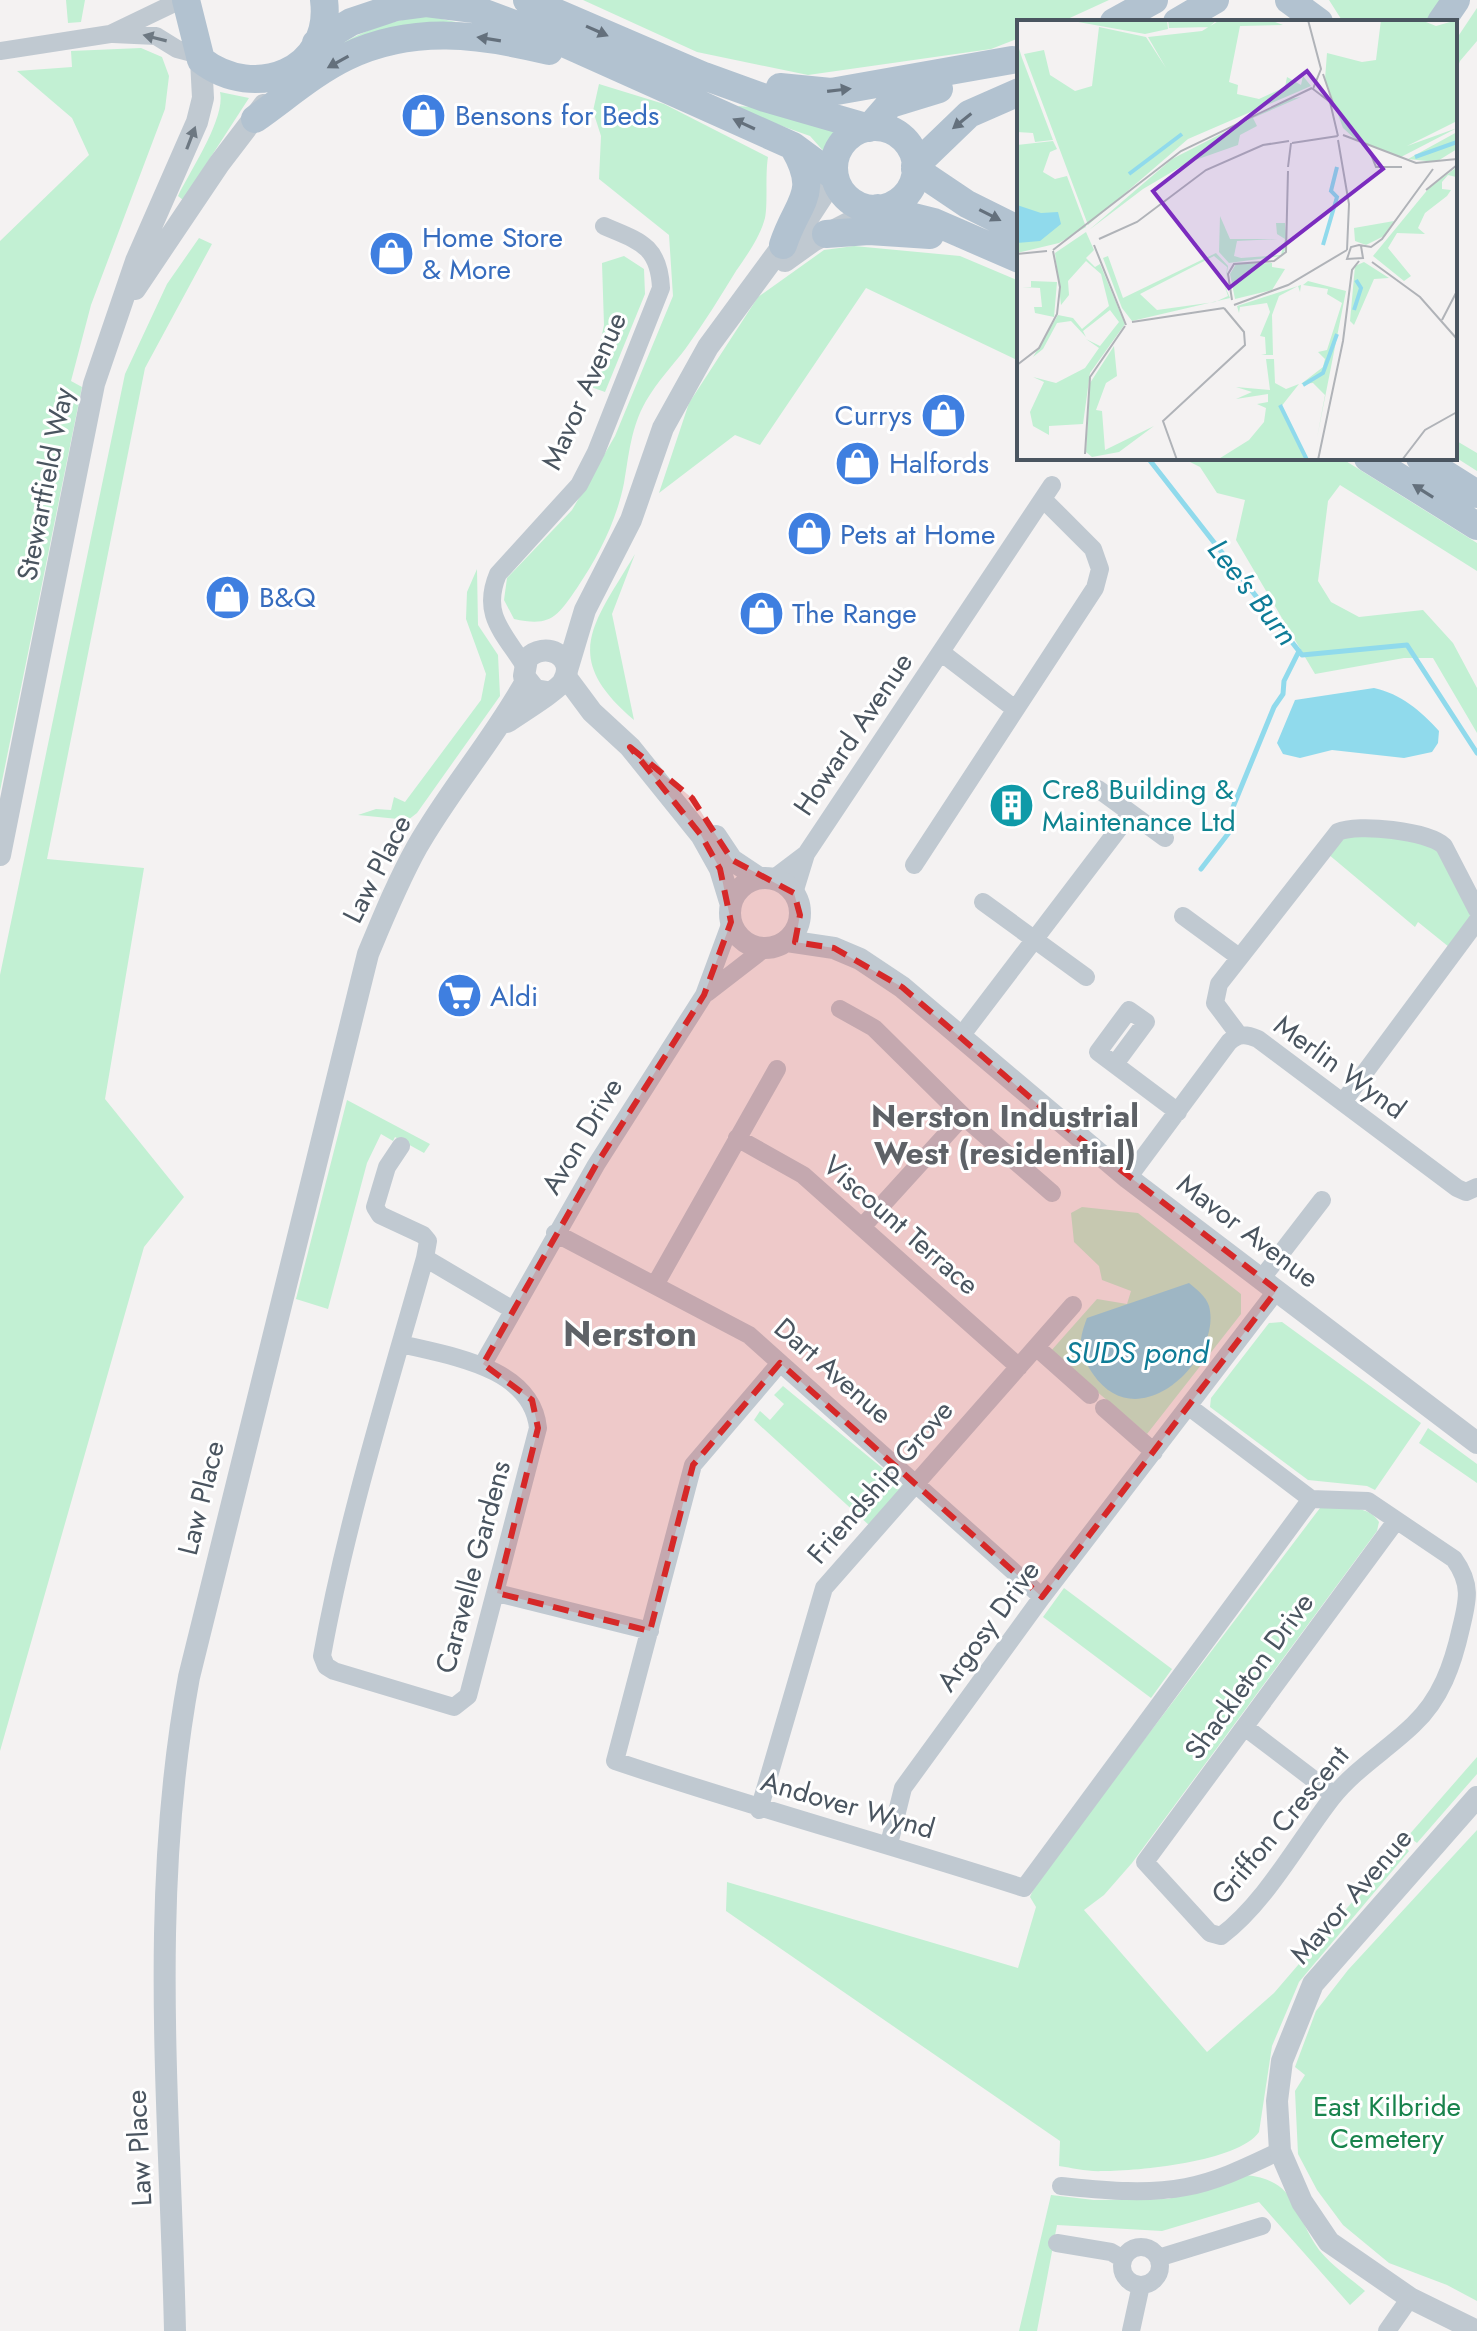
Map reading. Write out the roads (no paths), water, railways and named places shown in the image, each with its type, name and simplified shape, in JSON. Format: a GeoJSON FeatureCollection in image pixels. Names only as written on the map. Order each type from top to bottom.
{"type":"FeatureCollection","features":[{"type":"Feature","properties":{"kind":"main road"},"geometry":{"type":"LineString","coordinates":[[184,0],[198,57],[233,79],[264,80],[286,73],[316,43],[351,22],[396,7],[426,3],[476,4],[793,146],[835,177],[842,192],[854,203],[934,222],[1017,258]]}},
{"type":"Feature","properties":{"kind":"main road"},"geometry":{"type":"LineString","coordinates":[[316,43],[325,17],[324,0]]}},
{"type":"Feature","properties":{"kind":"main road"},"geometry":{"type":"LineString","coordinates":[[527,0],[765,98],[869,128],[889,129],[910,148],[915,167],[967,204],[1017,229]]}},
{"type":"Feature","properties":{"kind":"main road"},"geometry":{"type":"LineString","coordinates":[[1118,20],[1154,0]]}},
{"type":"Feature","properties":{"kind":"main road"},"geometry":{"type":"LineString","coordinates":[[1180,20],[1215,0]]}},
{"type":"Feature","properties":{"kind":"main road"},"geometry":{"type":"LineString","coordinates":[[1289,0],[1318,20]]}},
{"type":"Feature","properties":{"kind":"main road"},"geometry":{"type":"LineString","coordinates":[[1319,0],[1321,20]]}},
{"type":"Feature","properties":{"kind":"main road"},"geometry":{"type":"LineString","coordinates":[[1442,20],[1456,0]]}},
{"type":"Feature","properties":{"kind":"main road"},"geometry":{"type":"LineString","coordinates":[[255,119],[346,57],[404,37],[456,34],[566,56],[593,56]]}},
{"type":"Feature","properties":{"kind":"main road"},"geometry":{"type":"LineString","coordinates":[[734,86],[764,83],[801,92],[831,92],[1016,59]]}},
{"type":"Feature","properties":{"kind":"main road"},"geometry":{"type":"LineString","coordinates":[[835,177],[839,149],[851,135],[869,128],[890,104],[989,73],[1016,59]]}},
{"type":"Feature","properties":{"kind":"main road"},"geometry":{"type":"LineString","coordinates":[[878,208],[894,204],[907,193],[915,167],[969,114],[1017,93]]}},
{"type":"Feature","properties":{"kind":"main road"},"geometry":{"type":"LineString","coordinates":[[783,245],[808,189],[806,168],[793,146]]}},
{"type":"Feature","properties":{"kind":"main road"},"geometry":{"type":"LineString","coordinates":[[826,234],[869,231],[963,235]]}},
{"type":"Feature","properties":{"kind":"main road"},"geometry":{"type":"LineString","coordinates":[[1371,460],[1477,526]]}},
{"type":"Feature","properties":{"kind":"main road"},"geometry":{"type":"LineString","coordinates":[[1423,460],[1477,494]]}},
{"type":"Feature","properties":{"kind":"street"},"geometry":{"type":"LineString","coordinates":[[110,34],[184,0]]}},
{"type":"Feature","properties":{"kind":"street"},"geometry":{"type":"LineString","coordinates":[[0,51],[110,34],[156,36],[198,57]]}},
{"type":"Feature","properties":{"kind":"street","name":"Stewartfield Way"},"geometry":{"type":"LineString","coordinates":[[0,855],[94,384],[136,261],[197,122],[203,98],[198,57]]}},
{"type":"Feature","properties":{"kind":"street","name":"Stewartfield Way"},"geometry":{"type":"LineString","coordinates":[[118,313],[219,164],[286,73]]}},
{"type":"Feature","properties":{"kind":"street","name":"Law Place"},"geometry":{"type":"LineString","coordinates":[[501,726],[558,683],[585,610],[631,520],[663,428],[708,347],[783,245],[799,232],[835,177]]}},
{"type":"Feature","properties":{"kind":"street","name":"Law Place"},"geometry":{"type":"LineString","coordinates":[[751,291],[797,251],[878,208]]}},
{"type":"Feature","properties":{"kind":"street","name":"Mavor Avenue"},"geometry":{"type":"LineString","coordinates":[[534,661],[501,629],[490,610],[491,591],[498,574],[579,485],[613,411],[661,288],[660,266],[651,251],[639,241],[604,226]]}},
{"type":"Feature","properties":{"kind":"street","name":"Howard Avenue"},"geometry":{"type":"LineString","coordinates":[[794,893],[806,854],[1048,492],[1084,537],[1100,569],[1095,588],[1015,709]]}},
{"type":"Feature","properties":{"kind":"street","name":"Law Place"},"geometry":{"type":"LineString","coordinates":[[175,2331],[162,2026],[163,1926],[177,1744],[189,1677],[368,954],[418,847],[466,771],[501,726],[534,661],[585,610]]}},
{"type":"Feature","properties":{"kind":"street"},"geometry":{"type":"LineString","coordinates":[[914,865],[1015,709],[942,653]]}},
{"type":"Feature","properties":{"kind":"street"},"geometry":{"type":"LineString","coordinates":[[559,654],[558,683],[535,690],[534,661],[559,654]]}},
{"type":"Feature","properties":{"kind":"street"},"geometry":{"type":"LineString","coordinates":[[558,683],[630,747],[684,789],[705,815],[723,850],[766,879],[794,893],[800,915],[787,941],[765,948],[743,941],[731,914],[720,869],[701,835],[630,747]]}},
{"type":"Feature","properties":{"kind":"street"},"geometry":{"type":"LineString","coordinates":[[1098,789],[1165,838]]}},
{"type":"Feature","properties":{"kind":"street"},"geometry":{"type":"LineString","coordinates":[[961,1036],[1130,814]]}},
{"type":"Feature","properties":{"kind":"street"},"geometry":{"type":"LineString","coordinates":[[1239,1035],[1215,1003],[1219,984],[1328,840],[1345,829],[1423,834],[1436,838],[1444,846],[1477,910]]}},
{"type":"Feature","properties":{"kind":"street","name":"Howard Avenue"},"geometry":{"type":"LineString","coordinates":[[766,879],[806,854]]}},
{"type":"Feature","properties":{"kind":"street"},"geometry":{"type":"LineString","coordinates":[[731,914],[741,888],[766,879]]}},
{"type":"Feature","properties":{"kind":"street"},"geometry":{"type":"LineString","coordinates":[[983,902],[1086,977]]}},
{"type":"Feature","properties":{"kind":"street","name":"Avon Drive"},"geometry":{"type":"LineString","coordinates":[[483,1364],[555,1233],[704,995],[731,914]]}},
{"type":"Feature","properties":{"kind":"street","name":"Mavor Avenue"},"geometry":{"type":"LineString","coordinates":[[800,915],[834,948]]}},
{"type":"Feature","properties":{"kind":"street"},"geometry":{"type":"LineString","coordinates":[[1183,916],[1239,957]]}},
{"type":"Feature","properties":{"kind":"street"},"geometry":{"type":"LineString","coordinates":[[1343,1102],[1476,928]]}},
{"type":"Feature","properties":{"kind":"street","name":"Mavor Avenue"},"geometry":{"type":"LineString","coordinates":[[787,941],[834,948],[860,959],[902,987],[1128,1178],[1477,1443]]}},
{"type":"Feature","properties":{"kind":"street","name":"Avon Drive"},"geometry":{"type":"LineString","coordinates":[[704,995],[765,948]]}},
{"type":"Feature","properties":{"kind":"street"},"geometry":{"type":"LineString","coordinates":[[840,1009],[874,1028],[963,1116],[1052,1193]]}},
{"type":"Feature","properties":{"kind":"street","name":"Merlin Wynd"},"geometry":{"type":"LineString","coordinates":[[1128,1178],[1229,1042],[1239,1035],[1258,1039],[1457,1188],[1466,1192],[1477,1187]]}},
{"type":"Feature","properties":{"kind":"street"},"geometry":{"type":"LineString","coordinates":[[1115,1064],[1178,1112]]}},
{"type":"Feature","properties":{"kind":"street"},"geometry":{"type":"LineString","coordinates":[[655,1285],[777,1069]]}},
{"type":"Feature","properties":{"kind":"street"},"geometry":{"type":"LineString","coordinates":[[863,1226],[963,1116]]}},
{"type":"Feature","properties":{"kind":"street","name":"Viscount Terrace"},"geometry":{"type":"LineString","coordinates":[[737,1138],[803,1175],[1019,1367]]}},
{"type":"Feature","properties":{"kind":"street"},"geometry":{"type":"LineString","coordinates":[[401,1146],[387,1167],[375,1207],[380,1215],[423,1235],[428,1241],[401,1344]]}},
{"type":"Feature","properties":{"kind":"street","name":"Argosy Drive"},"geometry":{"type":"LineString","coordinates":[[889,1844],[903,1788],[1042,1597],[1188,1406],[1322,1200]]}},
{"type":"Feature","properties":{"kind":"street","name":"Dart Avenue"},"geometry":{"type":"LineString","coordinates":[[555,1233],[749,1335],[1042,1597]]}},
{"type":"Feature","properties":{"kind":"street"},"geometry":{"type":"LineString","coordinates":[[425,1258],[513,1310]]}},
{"type":"Feature","properties":{"kind":"street","name":"Friendship Grove"},"geometry":{"type":"LineString","coordinates":[[759,1810],[824,1588],[1073,1305]]}},
{"type":"Feature","properties":{"kind":"street","name":"Caravelle Gardens"},"geometry":{"type":"LineString","coordinates":[[401,1344],[483,1364],[532,1400],[538,1428],[468,1696],[462,1704],[454,1707],[334,1671],[323,1662],[324,1642],[401,1344]]}},
{"type":"Feature","properties":{"kind":"street"},"geometry":{"type":"LineString","coordinates":[[1036,1347],[1154,1452]]}},
{"type":"Feature","properties":{"kind":"street","name":"Andover Wynd"},"geometry":{"type":"LineString","coordinates":[[780,1363],[693,1465],[615,1761],[759,1810],[889,1844],[1024,1888],[1311,1499]]}},
{"type":"Feature","properties":{"kind":"street"},"geometry":{"type":"LineString","coordinates":[[1188,1406],[1311,1499]]}},
{"type":"Feature","properties":{"kind":"street","name":"Griffon Crescent"},"geometry":{"type":"LineString","coordinates":[[1145,1862],[1201,1925],[1221,1936],[1241,1919],[1334,1795],[1414,1724],[1434,1700],[1454,1660],[1470,1592],[1464,1573],[1454,1559],[1368,1501],[1358,1498],[1311,1499]]}},
{"type":"Feature","properties":{"kind":"street","name":"Shackleton Drive"},"geometry":{"type":"LineString","coordinates":[[1145,1862],[1396,1521]]}},
{"type":"Feature","properties":{"kind":"street"},"geometry":{"type":"LineString","coordinates":[[497,1593],[650,1631]]}},
{"type":"Feature","properties":{"kind":"street"},"geometry":{"type":"LineString","coordinates":[[1246,1728],[1334,1795]]}},
{"type":"Feature","properties":{"kind":"street","name":"Mavor Avenue"},"geometry":{"type":"LineString","coordinates":[[1477,1797],[1313,1984],[1282,2061],[1277,2101],[1280,2151],[1302,2202],[1329,2242],[1410,2298],[1477,2331]]}},
{"type":"Feature","properties":{"kind":"street"},"geometry":{"type":"LineString","coordinates":[[1061,2186],[1129,2192],[1187,2187],[1239,2171],[1280,2151]]}},
{"type":"Feature","properties":{"kind":"street"},"geometry":{"type":"LineString","coordinates":[[1158,2258],[1262,2226]]}},
{"type":"Feature","properties":{"kind":"street"},"geometry":{"type":"LineString","coordinates":[[1057,2243],[1111,2252],[1123,2259]]}},
{"type":"Feature","properties":{"kind":"street"},"geometry":{"type":"LineString","coordinates":[[1123,2259],[1132,2250],[1144,2247],[1158,2258]]}},
{"type":"Feature","properties":{"kind":"street"},"geometry":{"type":"LineString","coordinates":[[1141,2285],[1157,2277],[1158,2258]]}},
{"type":"Feature","properties":{"kind":"street"},"geometry":{"type":"LineString","coordinates":[[1123,2259],[1125,2277],[1141,2285]]}},
{"type":"Feature","properties":{"kind":"street"},"geometry":{"type":"LineString","coordinates":[[1131,2331],[1141,2285]]}},
{"type":"Feature","properties":{"kind":"street"},"geometry":{"type":"LineString","coordinates":[[1387,2331],[1410,2298]]}},
{"type":"Feature","properties":{"kind":"water"},"geometry":{"type":"Polygon","coordinates":[[[1374,688],[1410,704],[1439,731],[1438,743],[1432,752],[1404,758],[1332,750],[1300,758],[1283,754],[1277,743],[1295,700],[1374,688]]]}},
{"type":"Feature","properties":{"kind":"water","name":"SUDS pond"},"geometry":{"type":"Polygon","coordinates":[[[1189,1283],[1208,1302],[1210,1326],[1203,1348],[1191,1368],[1174,1384],[1154,1395],[1132,1399],[1112,1392],[1093,1374],[1084,1359],[1081,1340],[1087,1318],[1189,1283]]]}},
{"type":"Feature","properties":{"kind":"waterway","name":"Lee's Burn"},"geometry":{"type":"LineString","coordinates":[[1150,460],[1302,655],[1407,645],[1477,753]]}},
{"type":"Feature","properties":{"kind":"waterway"},"geometry":{"type":"LineString","coordinates":[[1201,869],[1234,826],[1233,807],[1299,651]]}},
{"type":"Feature","properties":{"kind":"place","name":"Bensons for Beds"},"geometry":{"type":"Point","coordinates":[424,115]}},
{"type":"Feature","properties":{"kind":"place","name":"Home Store & More"},"geometry":{"type":"Point","coordinates":[391,253]}},
{"type":"Feature","properties":{"kind":"place","name":"Currys"},"geometry":{"type":"Point","coordinates":[943,415]}},
{"type":"Feature","properties":{"kind":"place","name":"Halfords"},"geometry":{"type":"Point","coordinates":[858,463]}},
{"type":"Feature","properties":{"kind":"place","name":"Pets at Home"},"geometry":{"type":"Point","coordinates":[809,534]}},
{"type":"Feature","properties":{"kind":"place","name":"B&Q"},"geometry":{"type":"Point","coordinates":[228,597]}},
{"type":"Feature","properties":{"kind":"place","name":"The Range"},"geometry":{"type":"Point","coordinates":[761,613]}},
{"type":"Feature","properties":{"kind":"place","name":"Cre8 Building & Maintenance Ltd"},"geometry":{"type":"Point","coordinates":[1011,805]}},
{"type":"Feature","properties":{"kind":"place","name":"Aldi"},"geometry":{"type":"Point","coordinates":[459,996]}},
{"type":"Feature","properties":{"kind":"district","name":"Nerston Industrial West (residential)"},"geometry":{"type":"Point","coordinates":[1005,1134]}},
{"type":"Feature","properties":{"kind":"district","name":"Nerston"},"geometry":{"type":"Point","coordinates":[630,1333]}},
{"type":"Feature","properties":{"kind":"park label","name":"East Kilbride Cemetery"},"geometry":{"type":"Point","coordinates":[1387,2122]}}]}
